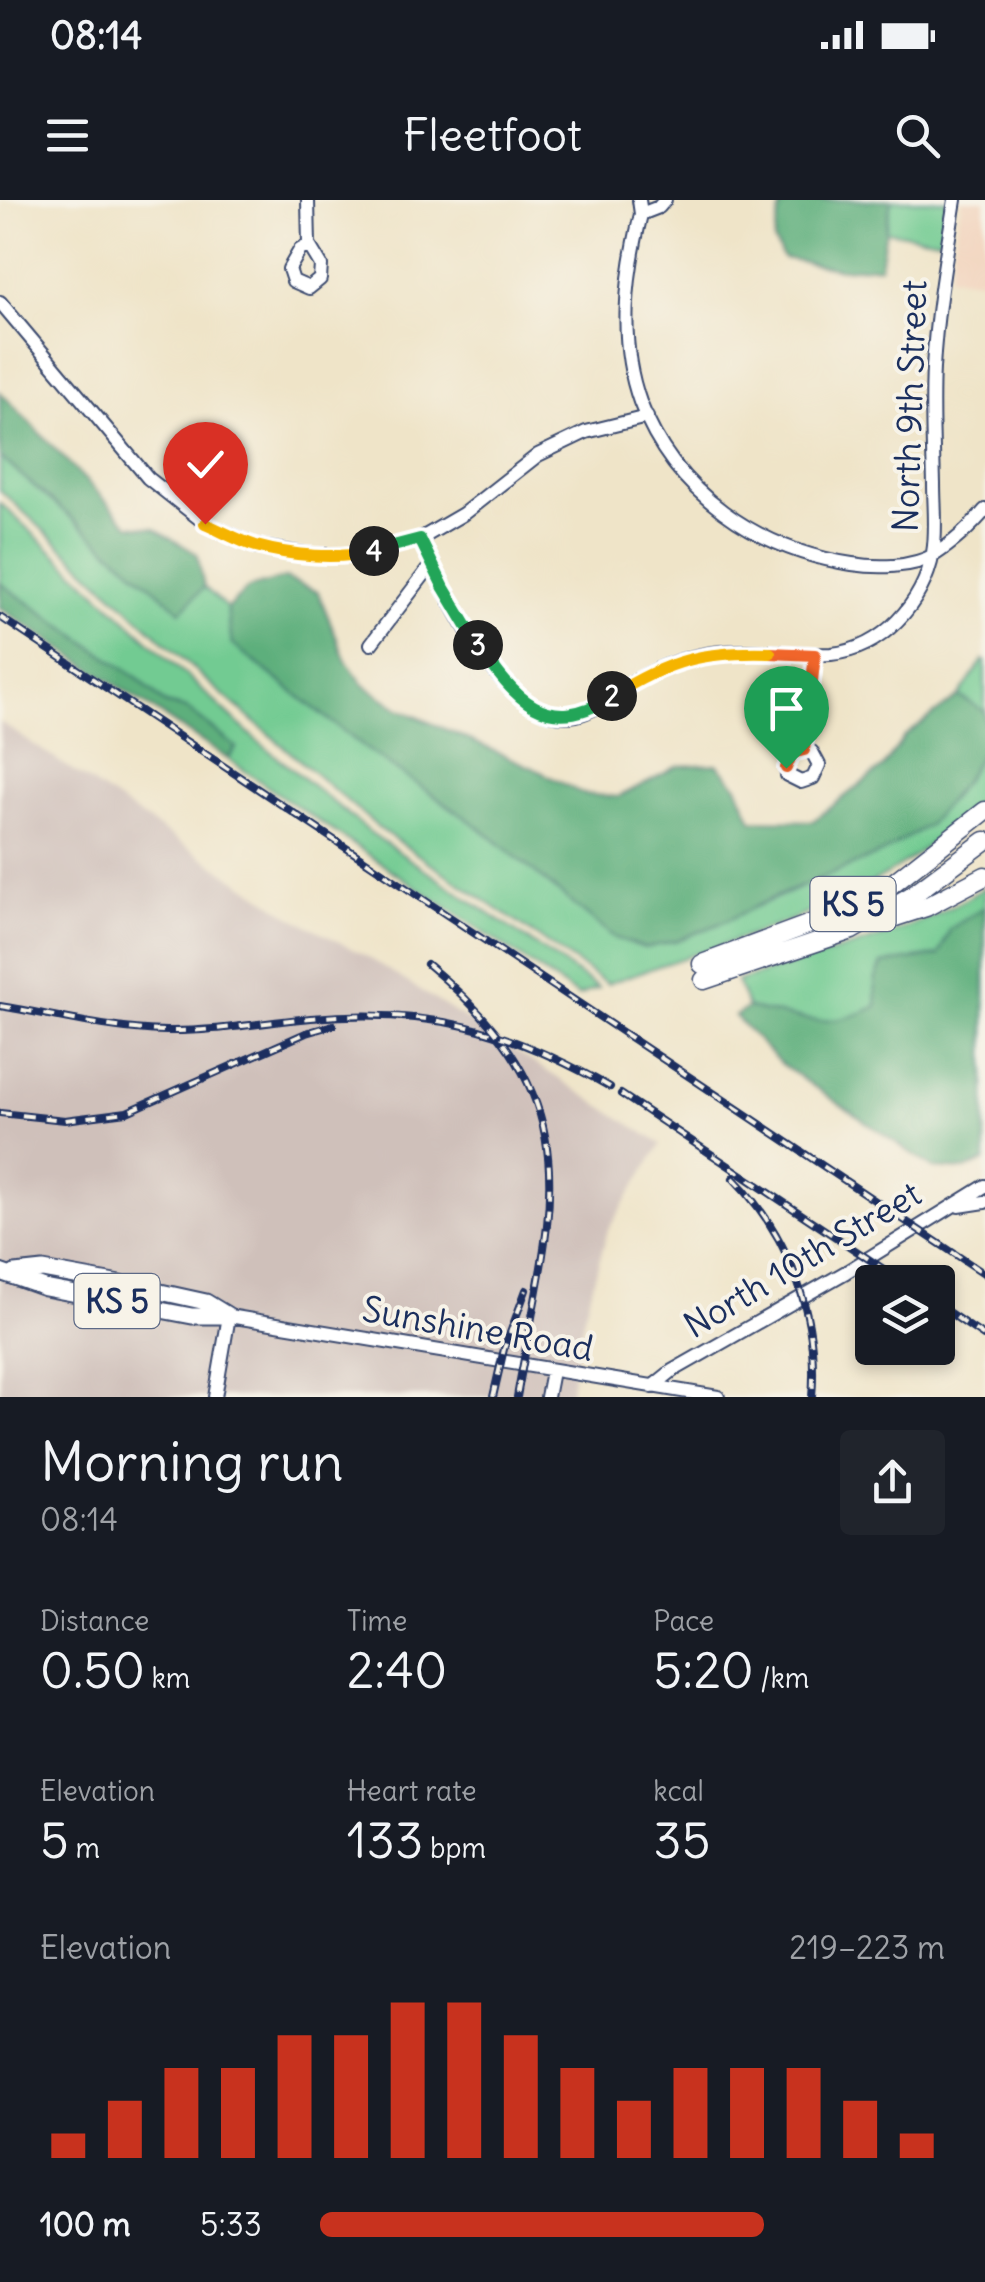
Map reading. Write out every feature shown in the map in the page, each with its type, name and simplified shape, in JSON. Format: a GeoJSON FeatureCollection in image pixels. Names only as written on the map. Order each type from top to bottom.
{"type":"FeatureCollection","features":[{"type":"Feature","properties":{"kind":"highway","name":"KS 5"},"geometry":{"type":"LineString","coordinates":[[985,811],[888,887],[703,972],[852,930],[911,896],[985,841]]}},
{"type":"Feature","properties":{"kind":"highway"},"geometry":{"type":"LineString","coordinates":[[852,930],[926,908],[985,876]]}},
{"type":"Feature","properties":{"kind":"main road","name":"Sunshine Road"},"geometry":{"type":"LineString","coordinates":[[4,1272],[42,1270],[147,1290],[206,1302],[228,1316]]}},
{"type":"Feature","properties":{"kind":"main road","name":"Sunshine Road"},"geometry":{"type":"LineString","coordinates":[[4,1272],[61,1291],[192,1316],[228,1316]]}},
{"type":"Feature","properties":{"kind":"street"},"geometry":{"type":"LineString","coordinates":[[308,200],[309,245]]}},
{"type":"Feature","properties":{"kind":"street"},"geometry":{"type":"LineString","coordinates":[[665,200],[659,207],[640,207],[628,292],[627,348],[646,417],[693,486],[728,517],[768,540],[821,559],[883,568],[932,556],[985,510]]}},
{"type":"Feature","properties":{"kind":"street","name":"North 9th Street"},"geometry":{"type":"LineString","coordinates":[[932,556],[933,366],[938,307],[956,200]]}},
{"type":"Feature","properties":{"kind":"street"},"geometry":{"type":"LineString","coordinates":[[0,302],[148,478],[205,524],[255,546],[310,554],[357,555],[420,539],[464,514],[538,456],[586,432],[646,417]]}},
{"type":"Feature","properties":{"kind":"street"},"geometry":{"type":"LineString","coordinates":[[420,539],[464,624],[498,676],[516,695],[552,712],[586,712],[668,664],[704,654],[849,652],[868,644],[893,625],[920,592],[932,556]]}},
{"type":"Feature","properties":{"kind":"street"},"geometry":{"type":"LineString","coordinates":[[371,644],[432,564]]}},
{"type":"Feature","properties":{"kind":"street"},"geometry":{"type":"LineString","coordinates":[[804,750],[815,655]]}},
{"type":"Feature","properties":{"kind":"street","name":"North 10th Street"},"geometry":{"type":"LineString","coordinates":[[652,1388],[672,1371],[846,1272],[985,1186]]}},
{"type":"Feature","properties":{"kind":"street"},"geometry":{"type":"LineString","coordinates":[[946,1208],[985,1202]]}},
{"type":"Feature","properties":{"kind":"street"},"geometry":{"type":"LineString","coordinates":[[215,1397],[228,1316]]}},
{"type":"Feature","properties":{"kind":"street","name":"Sunshine Road"},"geometry":{"type":"LineString","coordinates":[[228,1316],[718,1397]]}},
{"type":"Feature","properties":{"kind":"street"},"geometry":{"type":"LineString","coordinates":[[547,1397],[552,1371]]}},
{"type":"Feature","properties":{"kind":"shaded area"},"geometry":{"type":"Polygon","coordinates":[[[962,200],[985,200],[985,281],[949,276],[962,200]]]}},
{"type":"Feature","properties":{"kind":"shaded area"},"geometry":{"type":"Polygon","coordinates":[[[0,722],[292,917],[368,957],[661,1144],[608,1230],[584,1315],[569,1397],[0,1397],[0,722]]]}},
{"type":"Feature","properties":{"kind":"green space"},"geometry":{"type":"Polygon","coordinates":[[[782,200],[891,200],[880,266],[841,269],[783,258],[774,241],[782,200]]]}},
{"type":"Feature","properties":{"kind":"green space"},"geometry":{"type":"Polygon","coordinates":[[[891,200],[947,200],[940,240],[886,231],[891,200]]]}},
{"type":"Feature","properties":{"kind":"green space"},"geometry":{"type":"Polygon","coordinates":[[[0,392],[129,525],[154,528],[197,554],[204,587],[181,611],[0,457],[0,392]]]}},
{"type":"Feature","properties":{"kind":"green space"},"geometry":{"type":"Polygon","coordinates":[[[0,457],[181,610],[204,587],[227,608],[232,644],[365,748],[479,827],[615,938],[645,948],[678,940],[884,852],[929,824],[962,784],[985,747],[985,795],[920,851],[863,887],[792,920],[607,984],[380,829],[208,682],[0,490],[0,457]]]}},
{"type":"Feature","properties":{"kind":"green space"},"geometry":{"type":"Polygon","coordinates":[[[0,503],[255,739],[371,833],[598,988],[578,996],[271,789],[228,759],[236,748],[187,709],[165,704],[139,679],[0,583],[0,503]]]}},
{"type":"Feature","properties":{"kind":"green space"},"geometry":{"type":"Polygon","coordinates":[[[285,578],[318,592],[346,661],[364,685],[399,709],[583,794],[618,797],[678,766],[717,764],[737,786],[752,820],[813,821],[883,767],[905,736],[959,696],[985,712],[985,747],[962,784],[929,824],[884,852],[724,922],[645,948],[615,938],[479,827],[365,748],[232,644],[227,608],[248,588],[285,578]]]}},
{"type":"Feature","properties":{"kind":"green space"},"geometry":{"type":"Polygon","coordinates":[[[0,583],[139,679],[165,704],[187,709],[236,747],[228,759],[0,608],[0,583]]]}},
{"type":"Feature","properties":{"kind":"green space"},"geometry":{"type":"Polygon","coordinates":[[[985,661],[985,712],[959,696],[985,661]]]}},
{"type":"Feature","properties":{"kind":"green space"},"geometry":{"type":"Polygon","coordinates":[[[985,887],[985,907],[950,929],[939,955],[915,958],[875,981],[877,1007],[849,1020],[819,1022],[748,1008],[737,981],[896,931],[985,887]]]}},
{"type":"Feature","properties":{"kind":"green space"},"geometry":{"type":"Polygon","coordinates":[[[985,907],[985,1161],[965,1170],[933,1168],[781,1064],[735,1016],[748,1008],[813,1020],[859,1014],[877,1006],[875,981],[882,964],[939,955],[950,929],[985,907]]]}},
{"type":"Feature","properties":{"kind":"railway"},"geometry":{"type":"LineString","coordinates":[[0,617],[985,1274]]}},
{"type":"Feature","properties":{"kind":"railway"},"geometry":{"type":"LineString","coordinates":[[427,964],[481,1015],[518,1064],[539,1113],[548,1162],[548,1213],[517,1397]]}},
{"type":"Feature","properties":{"kind":"railway"},"geometry":{"type":"LineString","coordinates":[[0,1006],[104,1025],[166,1031],[354,1015],[431,1020],[537,1050],[610,1087]]}},
{"type":"Feature","properties":{"kind":"railway"},"geometry":{"type":"LineString","coordinates":[[0,1113],[65,1120],[127,1112],[306,1033],[333,1025]]}},
{"type":"Feature","properties":{"kind":"railway"},"geometry":{"type":"LineString","coordinates":[[621,1094],[878,1265]]}},
{"type":"Feature","properties":{"kind":"railway"},"geometry":{"type":"LineString","coordinates":[[733,1178],[770,1225],[796,1279],[811,1337],[812,1397]]}},
{"type":"Feature","properties":{"kind":"railway"},"geometry":{"type":"LineString","coordinates":[[493,1397],[504,1349],[526,1290]]}},
{"type":"Feature","properties":{"kind":"railway"},"geometry":{"type":"LineString","coordinates":[[955,1317],[985,1337]]}},
{"type":"Feature","properties":{"kind":"route"},"geometry":{"type":"LineString","coordinates":[[205,524],[255,546],[310,554],[357,555],[420,539],[464,624],[498,676],[516,695],[538,708],[564,715],[593,709],[668,664],[704,654],[815,655],[804,750],[792,753],[786,768]]}}]}
